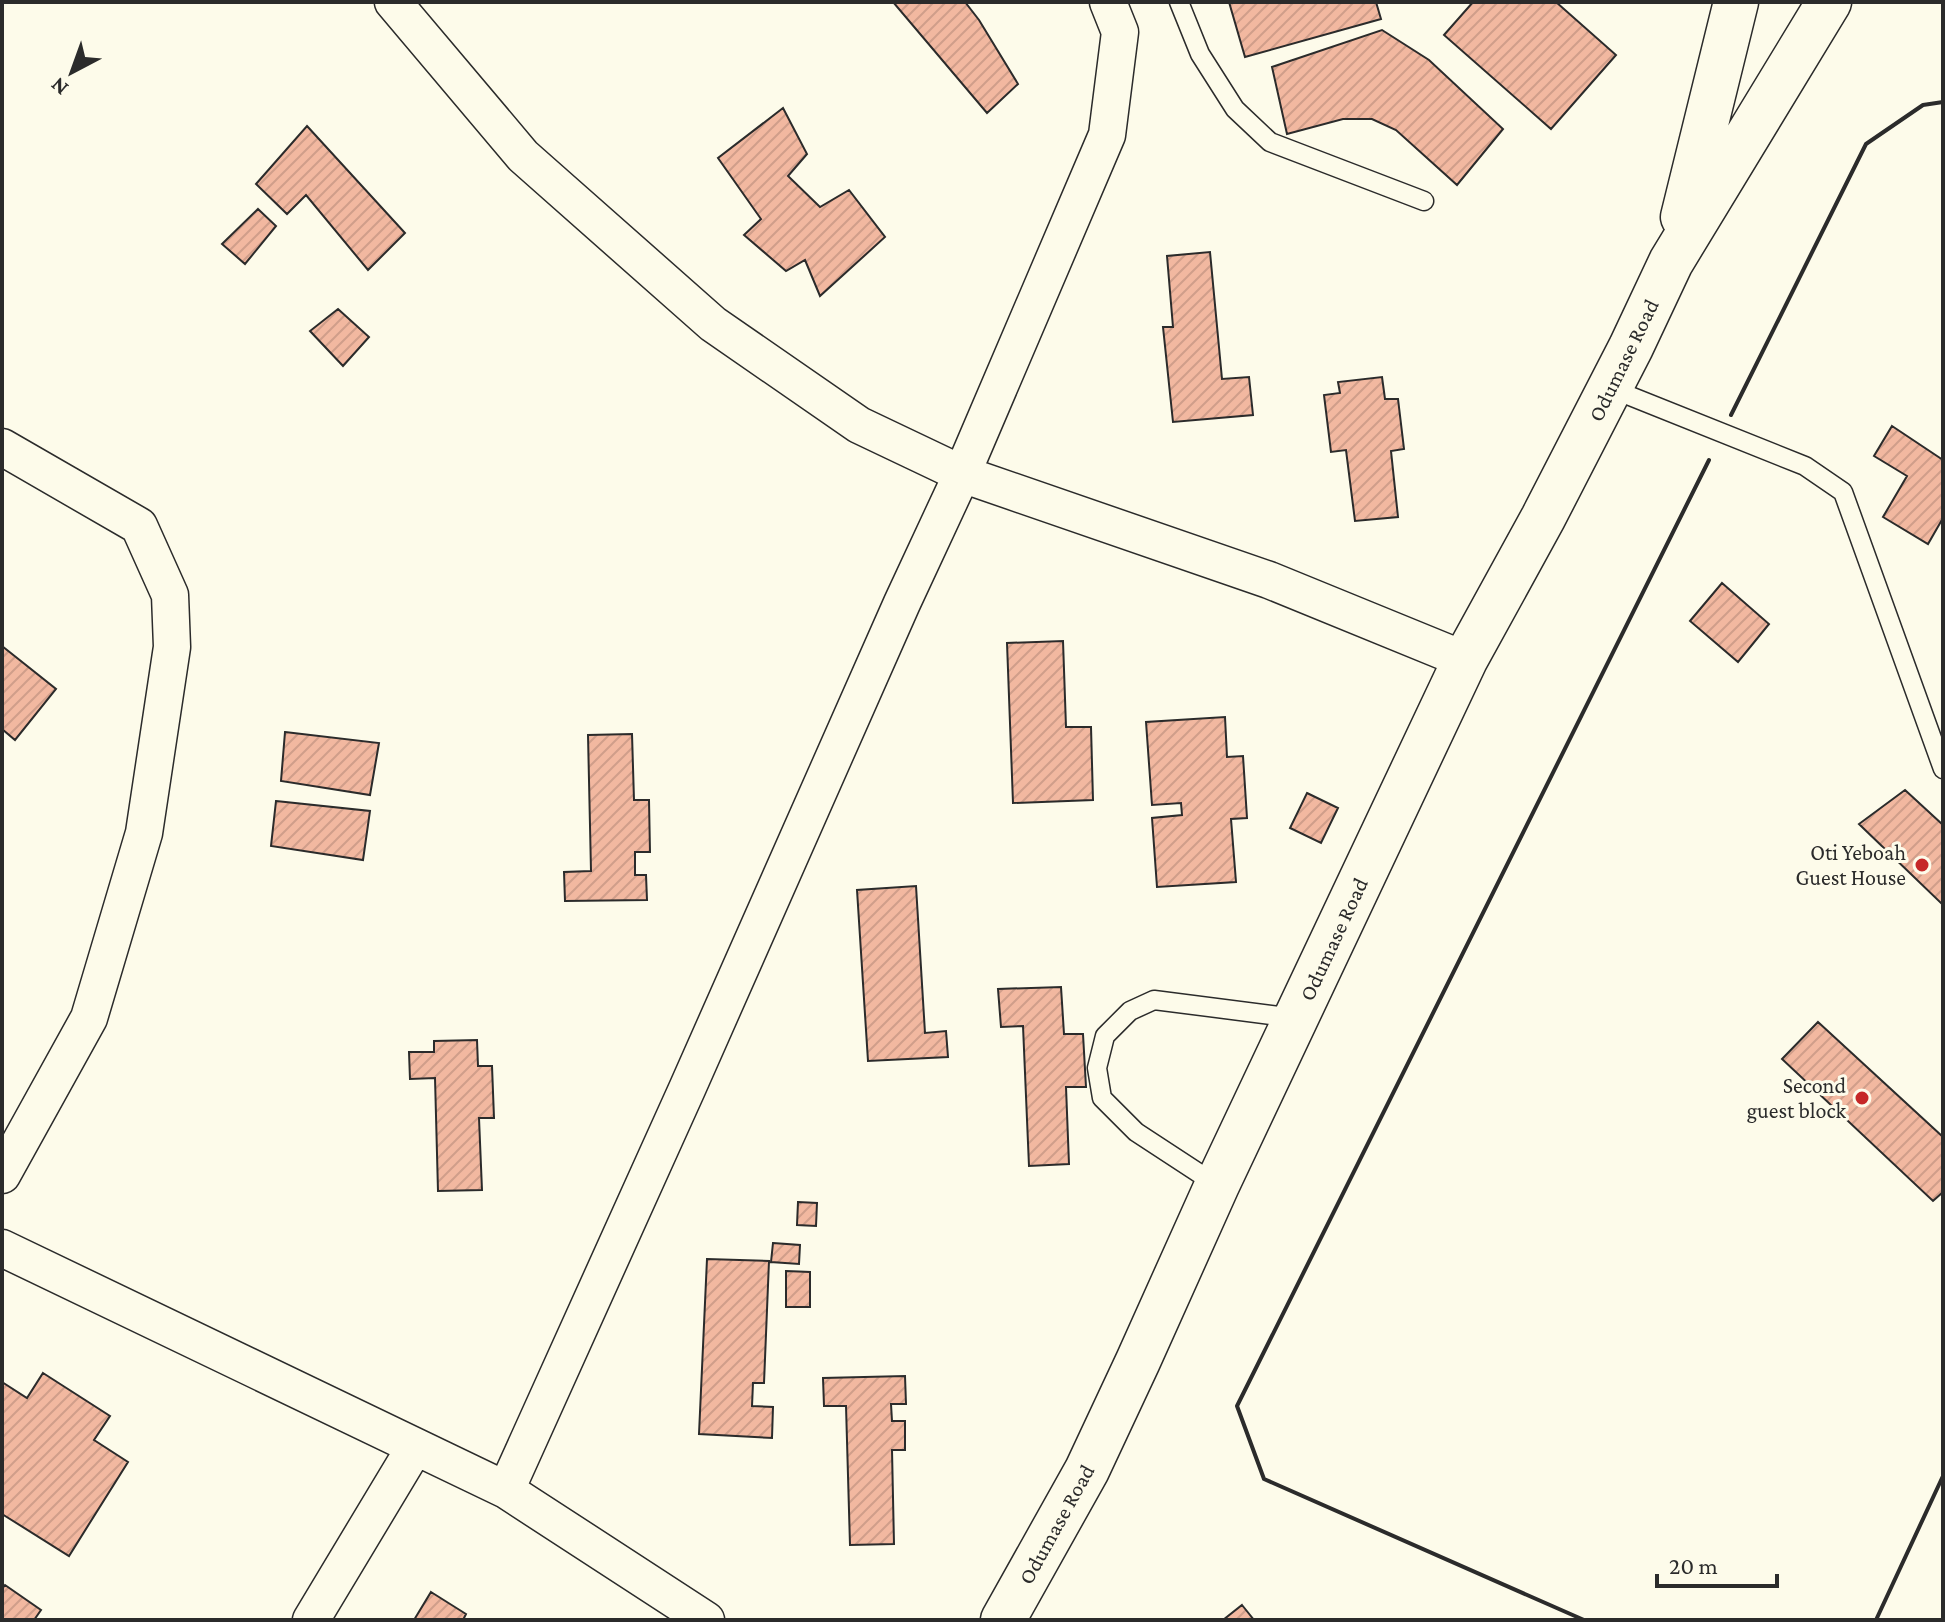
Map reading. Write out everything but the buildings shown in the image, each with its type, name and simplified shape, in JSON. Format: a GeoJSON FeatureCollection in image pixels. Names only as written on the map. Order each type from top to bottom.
{"type":"FeatureCollection","features":[{"type":"Feature","properties":{"kind":"main road","name":"Odumase Road"},"geometry":{"type":"LineString","coordinates":[[1671,262],[1736,2]]}},
{"type":"Feature","properties":{"kind":"main road","name":"Odumase Road"},"geometry":{"type":"LineString","coordinates":[[1003,1620],[1087,1470],[1217,1185],[1465,660],[1543,518],[1671,262],[1829,2]]}},
{"type":"Feature","properties":{"kind":"street"},"geometry":{"type":"LineString","coordinates":[[393,2],[523,156],[713,324],[859,425],[962,474],[1269,580],[1465,660]]}},
{"type":"Feature","properties":{"kind":"street"},"geometry":{"type":"LineString","coordinates":[[506,1490],[962,474],[1107,135],[1120,32],[1108,2]]}},
{"type":"Feature","properties":{"kind":"street"},"geometry":{"type":"LineString","coordinates":[[2,447],[139,526],[170,595],[172,647],[144,833],[89,1018],[2,1175]]}},
{"type":"Feature","properties":{"kind":"street"},"geometry":{"type":"LineString","coordinates":[[2,1248],[506,1490],[706,1620]]}},
{"type":"Feature","properties":{"kind":"street"},"geometry":{"type":"LineString","coordinates":[[311,1620],[415,1447]]}},
{"type":"Feature","properties":{"kind":"lane"},"geometry":{"type":"LineString","coordinates":[[1179,2],[1200,54],[1235,109],[1270,142],[1424,201]]}},
{"type":"Feature","properties":{"kind":"lane"},"geometry":{"type":"LineString","coordinates":[[1610,388],[1805,466],[1843,492],[1943,769]]}},
{"type":"Feature","properties":{"kind":"lane"},"geometry":{"type":"LineString","coordinates":[[1217,1185],[1136,1132],[1102,1098],[1097,1068],[1105,1036],[1130,1011],[1154,1000],[1295,1018]]}},
{"type":"Feature","properties":{"kind":"wall"},"geometry":{"type":"LineString","coordinates":[[1731,415],[1866,144],[1923,105],[1943,102]]}},
{"type":"Feature","properties":{"kind":"wall"},"geometry":{"type":"LineString","coordinates":[[1584,1620],[1264,1479],[1237,1406],[1709,460]]}},
{"type":"Feature","properties":{"kind":"wall"},"geometry":{"type":"LineString","coordinates":[[1876,1620],[1943,1476]]}},
{"type":"Feature","properties":{"kind":"place","name":"Oti Yeboah Guest House"},"geometry":{"type":"Point","coordinates":[1922,865]}},
{"type":"Feature","properties":{"kind":"place","name":"Second guest block"},"geometry":{"type":"Point","coordinates":[1862,1098]}}]}
